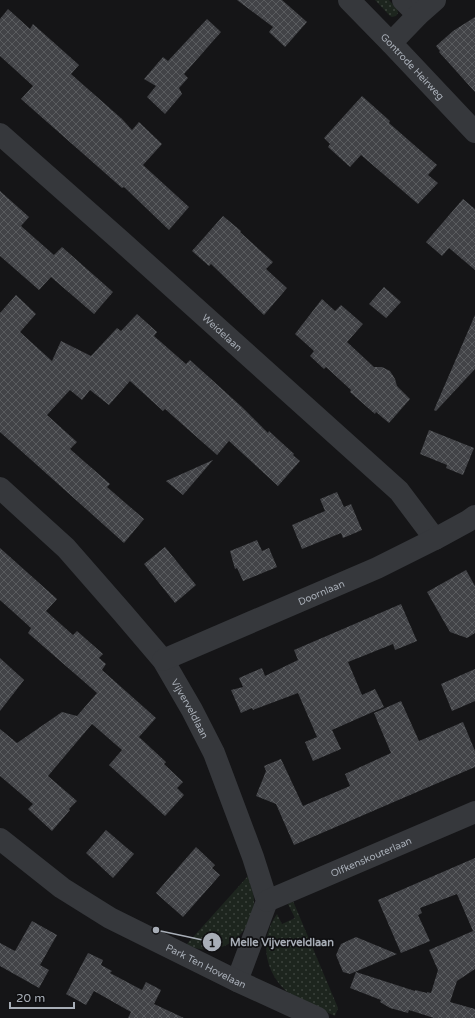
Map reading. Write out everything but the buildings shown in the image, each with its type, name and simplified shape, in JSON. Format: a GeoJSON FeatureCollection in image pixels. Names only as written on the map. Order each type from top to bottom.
{"type":"FeatureCollection","features":[{"type":"Feature","properties":{"kind":"street","name":"Gontrode Heirweg"},"geometry":{"type":"LineString","coordinates":[[349,0],[475,132]]}},
{"type":"Feature","properties":{"kind":"street"},"geometry":{"type":"LineString","coordinates":[[391,43],[411,7],[435,0]]}},
{"type":"Feature","properties":{"kind":"street","name":"Weidelaan"},"geometry":{"type":"LineString","coordinates":[[0,134],[399,491],[435,539]]}},
{"type":"Feature","properties":{"kind":"street","name":"Vijverveldlaan"},"geometry":{"type":"LineString","coordinates":[[0,488],[66,548],[163,660],[192,710],[214,753],[267,901]]}},
{"type":"Feature","properties":{"kind":"street","name":"Doornlaan"},"geometry":{"type":"LineString","coordinates":[[163,660],[377,568],[435,539],[475,516]]}},
{"type":"Feature","properties":{"kind":"street","name":"Olfkenskouterlaan"},"geometry":{"type":"LineString","coordinates":[[267,901],[475,812]]}},
{"type":"Feature","properties":{"kind":"street","name":"Park Ten Hovelaan"},"geometry":{"type":"LineString","coordinates":[[0,839],[62,888],[110,918],[237,981],[318,1018]]}},
{"type":"Feature","properties":{"kind":"street"},"geometry":{"type":"LineString","coordinates":[[237,981],[267,901]]}},
{"type":"Feature","properties":{"kind":"shaded area"},"geometry":{"type":"Polygon","coordinates":[[[375,0],[389,0],[397,9],[398,13],[396,16],[390,16],[375,0]]]}},
{"type":"Feature","properties":{"kind":"shaded area"},"geometry":{"type":"Polygon","coordinates":[[[248,876],[253,893],[254,906],[247,926],[241,934],[234,941],[225,946],[216,948],[196,948],[186,945],[248,876]]]}},
{"type":"Feature","properties":{"kind":"shaded area"},"geometry":{"type":"Polygon","coordinates":[[[293,901],[338,1008],[335,1016],[290,994],[281,986],[270,967],[266,946],[271,924],[277,914],[282,924],[295,918],[288,904],[293,901]]]}},
{"type":"Feature","properties":{"kind":"place","name":"Melle Vijverveldlaan"},"geometry":{"type":"Point","coordinates":[156,930]}}]}
